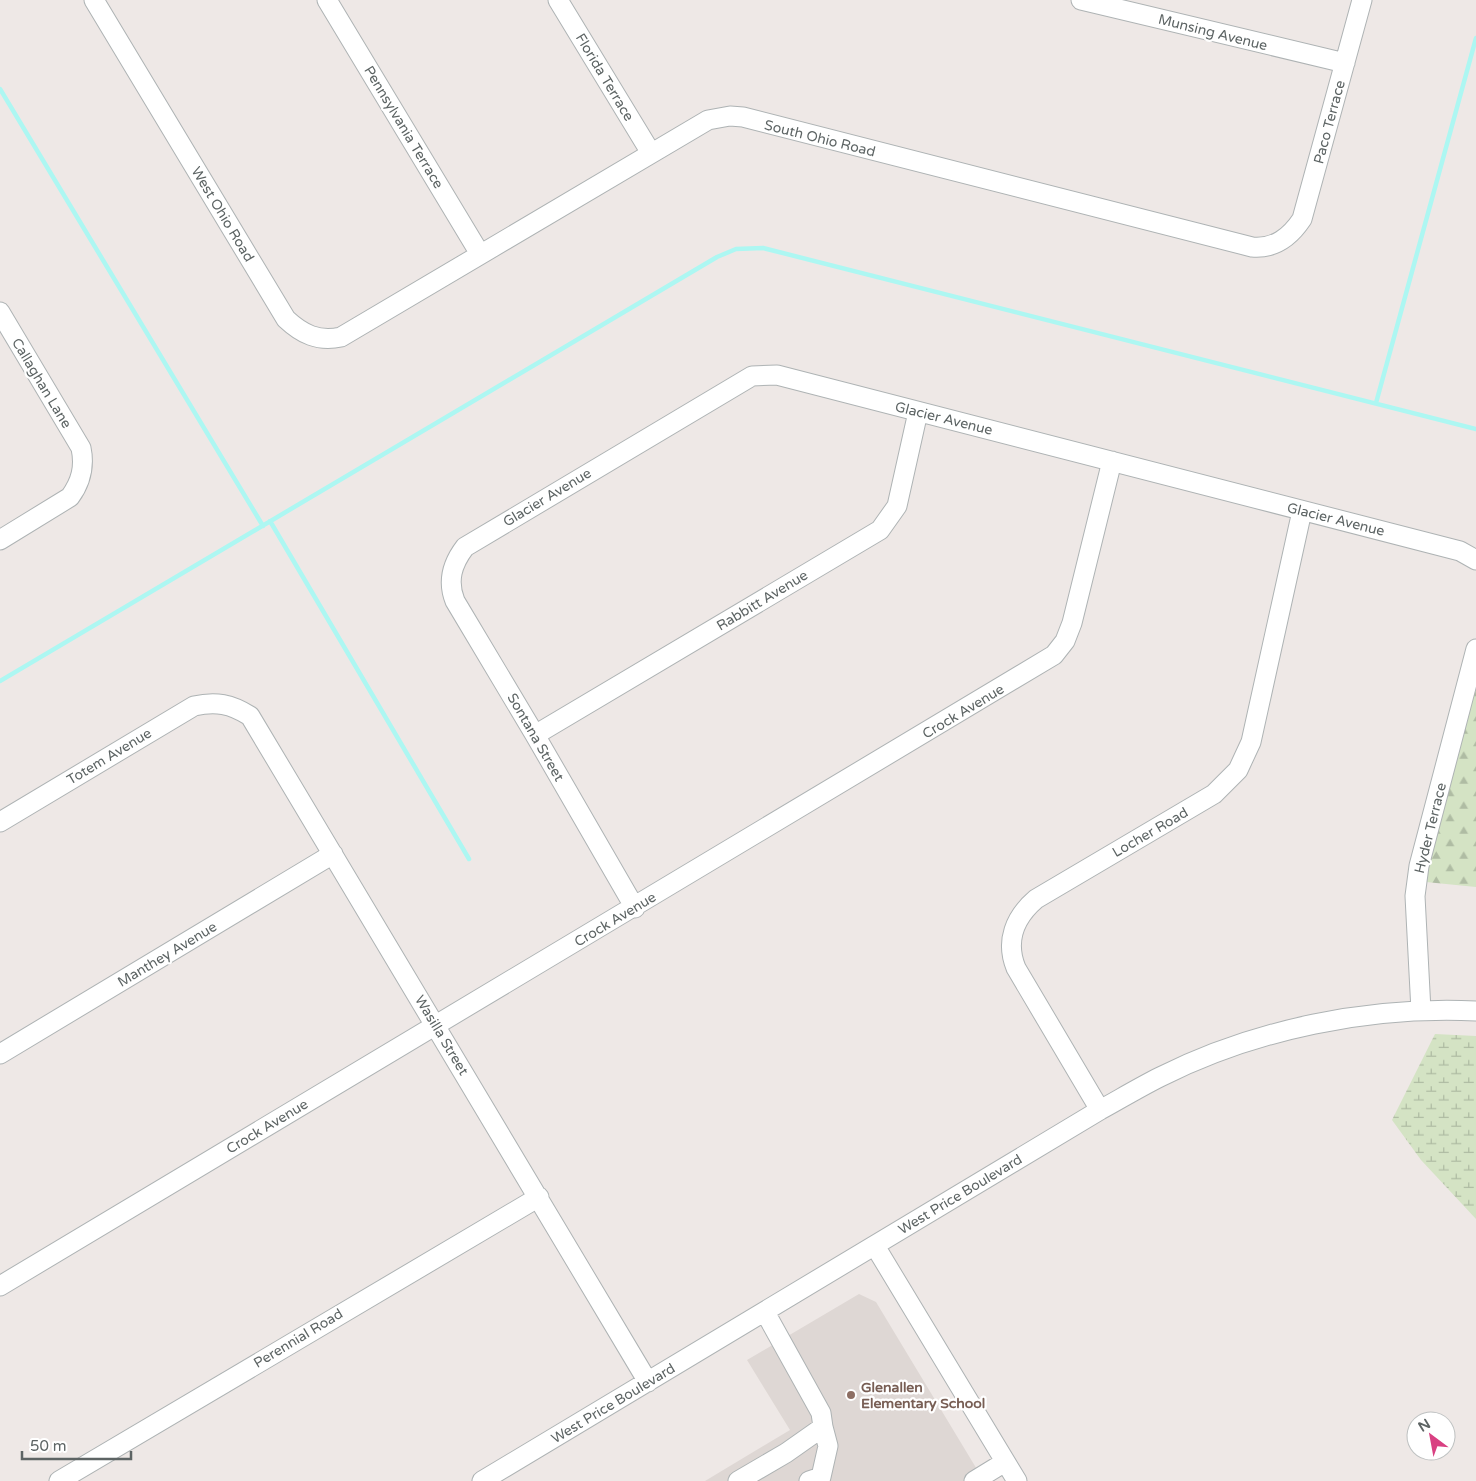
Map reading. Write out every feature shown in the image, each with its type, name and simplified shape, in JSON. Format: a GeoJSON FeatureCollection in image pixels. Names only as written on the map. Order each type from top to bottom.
{"type":"FeatureCollection","features":[{"type":"Feature","properties":{"kind":"street","name":"Pennsylvania Terrace"},"geometry":{"type":"LineString","coordinates":[[327,0],[480,254]]}},
{"type":"Feature","properties":{"kind":"street","name":"Florida Terrace"},"geometry":{"type":"LineString","coordinates":[[558,0],[651,153]]}},
{"type":"Feature","properties":{"kind":"street","name":"Munsing Avenue"},"geometry":{"type":"LineString","coordinates":[[1081,0],[1345,63]]}},
{"type":"Feature","properties":{"kind":"street","name":"Paco Terrace"},"geometry":{"type":"LineString","coordinates":[[1285,239],[1302,219],[1362,0]]}},
{"type":"Feature","properties":{"kind":"street","name":"West Ohio Road"},"geometry":{"type":"LineString","coordinates":[[95,2],[286,318],[298,330],[310,336],[334,338],[393,306]]}},
{"type":"Feature","properties":{"kind":"street","name":"South Ohio Road"},"geometry":{"type":"LineString","coordinates":[[393,306],[708,120],[730,116],[1252,247],[1273,245],[1285,239]]}},
{"type":"Feature","properties":{"kind":"street","name":"Callaghan Lane"},"geometry":{"type":"LineString","coordinates":[[0,312],[81,448],[82,454],[82,475],[70,497],[0,540]]}},
{"type":"Feature","properties":{"kind":"street","name":"Glacier Avenue"},"geometry":{"type":"LineString","coordinates":[[454,564],[465,547],[584,474],[752,376],[777,375],[1460,551],[1476,560]]}},
{"type":"Feature","properties":{"kind":"street","name":"Rabbitt Avenue"},"geometry":{"type":"LineString","coordinates":[[536,735],[880,530],[897,506],[918,412]]}},
{"type":"Feature","properties":{"kind":"street","name":"Crock Avenue"},"geometry":{"type":"LineString","coordinates":[[0,1286],[1054,655],[1065,641],[1072,623],[1112,461]]}},
{"type":"Feature","properties":{"kind":"street","name":"Locher Road"},"geometry":{"type":"LineString","coordinates":[[1100,1110],[1016,968],[1011,947],[1013,932],[1018,918],[1036,898],[1214,794],[1227,784],[1238,770],[1250,742],[1302,511]]}},
{"type":"Feature","properties":{"kind":"street","name":"Sontana Street"},"geometry":{"type":"LineString","coordinates":[[454,564],[451,578],[455,601],[536,735],[634,908]]}},
{"type":"Feature","properties":{"kind":"street","name":"Hyder Terrace"},"geometry":{"type":"LineString","coordinates":[[1421,1011],[1415,896],[1419,866],[1476,649]]}},
{"type":"Feature","properties":{"kind":"street","name":"Totem Avenue"},"geometry":{"type":"LineString","coordinates":[[0,822],[185,710],[208,703],[222,703]]}},
{"type":"Feature","properties":{"kind":"street","name":"Wasilla Street"},"geometry":{"type":"LineString","coordinates":[[222,703],[238,708],[255,721],[648,1382]]}},
{"type":"Feature","properties":{"kind":"street","name":"Manthey Avenue"},"geometry":{"type":"LineString","coordinates":[[0,1054],[333,854]]}},
{"type":"Feature","properties":{"kind":"street","name":"West Price Boulevard"},"geometry":{"type":"LineString","coordinates":[[482,1481],[1100,1110],[1161,1077],[1222,1051],[1314,1024],[1369,1015],[1421,1011],[1476,1011]]}},
{"type":"Feature","properties":{"kind":"street","name":"Perennial Road"},"geometry":{"type":"LineString","coordinates":[[58,1481],[539,1197]]}},
{"type":"Feature","properties":{"kind":"street"},"geometry":{"type":"LineString","coordinates":[[875,1246],[1017,1481]]}},
{"type":"Feature","properties":{"kind":"street"},"geometry":{"type":"LineString","coordinates":[[765,1312],[821,1413],[822,1427],[828,1446],[817,1480]]}},
{"type":"Feature","properties":{"kind":"street"},"geometry":{"type":"LineString","coordinates":[[738,1481],[786,1453],[822,1427]]}},
{"type":"Feature","properties":{"kind":"street"},"geometry":{"type":"LineString","coordinates":[[974,1481],[1005,1462]]}},
{"type":"Feature","properties":{"kind":"shaded area","name":"Glenallen Elementary School"},"geometry":{"type":"Polygon","coordinates":[[[859,1294],[876,1302],[984,1481],[705,1481],[790,1430],[747,1360],[859,1294]]]}},
{"type":"Feature","properties":{"kind":"green space"},"geometry":{"type":"Polygon","coordinates":[[[1476,681],[1476,887],[1426,882],[1426,875],[1476,681]]]}},
{"type":"Feature","properties":{"kind":"green space"},"geometry":{"type":"Polygon","coordinates":[[[1435,1034],[1476,1036],[1476,1219],[1421,1160],[1392,1120],[1435,1034]]]}},
{"type":"Feature","properties":{"kind":"waterway"},"geometry":{"type":"LineString","coordinates":[[1376,403],[1476,38]]}},
{"type":"Feature","properties":{"kind":"waterway"},"geometry":{"type":"LineString","coordinates":[[0,89],[263,526]]}},
{"type":"Feature","properties":{"kind":"waterway"},"geometry":{"type":"LineString","coordinates":[[0,681],[717,257],[736,249],[763,248],[1476,429]]}},
{"type":"Feature","properties":{"kind":"waterway"},"geometry":{"type":"LineString","coordinates":[[270,521],[469,859]]}},
{"type":"Feature","properties":{"kind":"place","name":"Glenallen Elementary School"},"geometry":{"type":"Point","coordinates":[851,1395]}}]}
